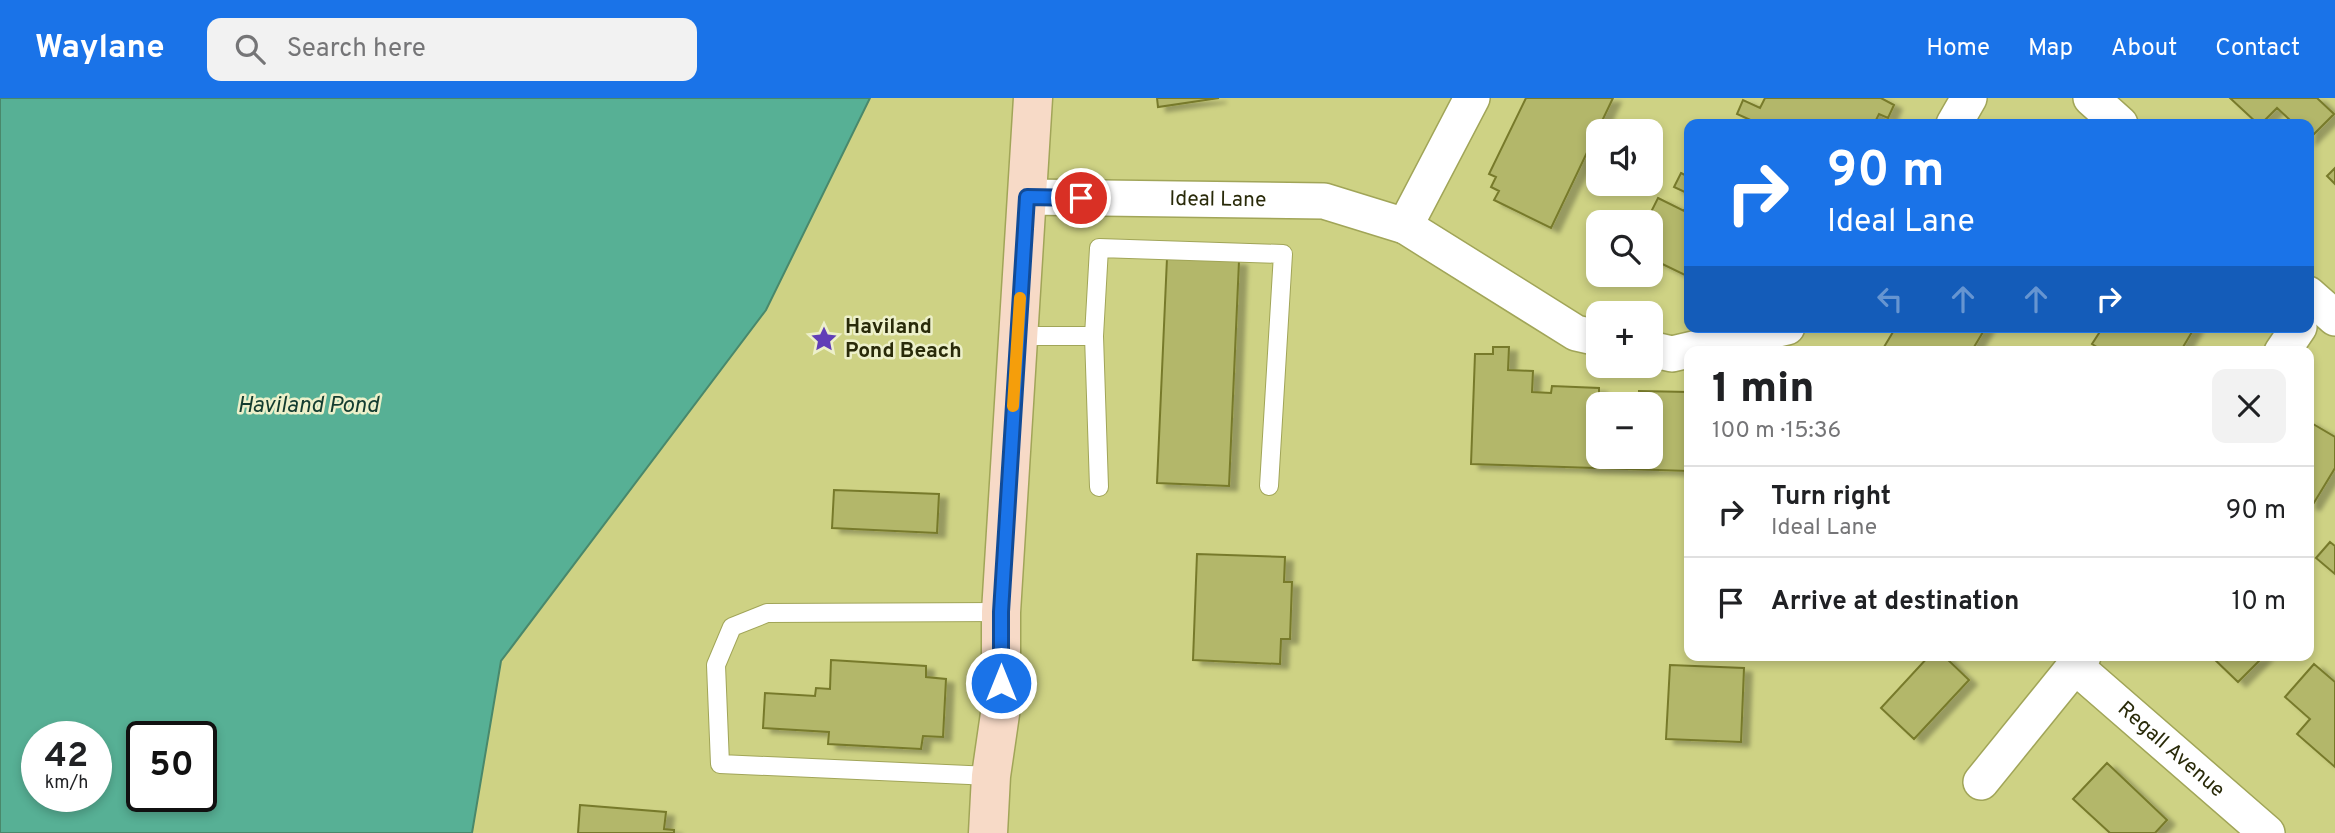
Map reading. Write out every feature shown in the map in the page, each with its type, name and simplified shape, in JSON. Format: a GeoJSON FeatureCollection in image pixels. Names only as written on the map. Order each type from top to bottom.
{"type":"FeatureCollection","features":[{"type":"Feature","properties":{"kind":"main road"},"geometry":{"type":"LineString","coordinates":[[988,833],[991,776],[1001,706],[1001,612],[1033,98]]}},
{"type":"Feature","properties":{"kind":"street"},"geometry":{"type":"LineString","coordinates":[[1405,226],[1472,98]]}},
{"type":"Feature","properties":{"kind":"street"},"geometry":{"type":"LineString","coordinates":[[1957,119],[1969,98]]}},
{"type":"Feature","properties":{"kind":"street"},"geometry":{"type":"LineString","coordinates":[[2091,98],[2114,119]]}},
{"type":"Feature","properties":{"kind":"street","name":"Ideal Lane"},"geometry":{"type":"LineString","coordinates":[[1027,197],[1324,201],[1405,226],[1576,333],[1586,335]]}},
{"type":"Feature","properties":{"kind":"street"},"geometry":{"type":"LineString","coordinates":[[1705,346],[1761,333]]}},
{"type":"Feature","properties":{"kind":"street"},"geometry":{"type":"LineString","coordinates":[[1663,352],[1671,354],[1684,351]]}},
{"type":"Feature","properties":{"kind":"street"},"geometry":{"type":"LineString","coordinates":[[1982,782],[2080,662]]}},
{"type":"Feature","properties":{"kind":"street","name":"Regall Avenue"},"geometry":{"type":"LineString","coordinates":[[2080,662],[2267,833]]}},
{"type":"Feature","properties":{"kind":"lane"},"geometry":{"type":"LineString","coordinates":[[1099,487],[1094,336],[1099,248],[1283,254],[1269,486]]}},
{"type":"Feature","properties":{"kind":"lane"},"geometry":{"type":"LineString","coordinates":[[1018,336],[1094,336]]}},
{"type":"Feature","properties":{"kind":"lane"},"geometry":{"type":"LineString","coordinates":[[991,776],[720,764],[716,665],[732,627],[767,613],[1001,612]]}},
{"type":"Feature","properties":{"kind":"water","name":"Haviland Pond"},"geometry":{"type":"Polygon","coordinates":[[[0,98],[870,98],[766,310],[501,661],[472,833],[0,833],[0,98]]]}},
{"type":"Feature","properties":{"kind":"building"},"geometry":{"type":"Polygon","coordinates":[[[1157,98],[1219,98],[1158,107],[1157,98]]]}},
{"type":"Feature","properties":{"kind":"building"},"geometry":{"type":"Polygon","coordinates":[[[1526,98],[1613,98],[1603,119],[1586,119],[1586,155],[1551,228],[1494,200],[1499,191],[1491,187],[1496,177],[1489,174],[1526,98]]]}},
{"type":"Feature","properties":{"kind":"building"},"geometry":{"type":"Polygon","coordinates":[[[1765,98],[1881,98],[1894,105],[1888,118],[1879,114],[1876,119],[1748,119],[1737,114],[1743,100],[1760,108],[1765,98]]]}},
{"type":"Feature","properties":{"kind":"building"},"geometry":{"type":"Polygon","coordinates":[[[2230,98],[2317,98],[2334,114],[2314,134],[2314,119],[2289,119],[2277,108],[2266,119],[2253,119],[2230,98]]]}},
{"type":"Feature","properties":{"kind":"building"},"geometry":{"type":"Polygon","coordinates":[[[2335,168],[2335,184],[2327,176],[2335,168]]]}},
{"type":"Feature","properties":{"kind":"building"},"geometry":{"type":"Polygon","coordinates":[[[1681,173],[1684,174],[1684,192],[1674,187],[1681,173]]]}},
{"type":"Feature","properties":{"kind":"building"},"geometry":{"type":"Polygon","coordinates":[[[1658,198],[1684,211],[1684,275],[1663,264],[1663,210],[1652,210],[1658,198]]]}},
{"type":"Feature","properties":{"kind":"building"},"geometry":{"type":"Polygon","coordinates":[[[1167,258],[1239,261],[1229,486],[1157,483],[1167,258]]]}},
{"type":"Feature","properties":{"kind":"building"},"geometry":{"type":"Polygon","coordinates":[[[1892,333],[1982,333],[1975,346],[1885,346],[1892,333]]]}},
{"type":"Feature","properties":{"kind":"building"},"geometry":{"type":"Polygon","coordinates":[[[2099,333],[2191,333],[2184,346],[2092,344],[2099,333]]]}},
{"type":"Feature","properties":{"kind":"building"},"geometry":{"type":"Polygon","coordinates":[[[1493,347],[1509,347],[1508,370],[1533,371],[1532,392],[1551,393],[1552,386],[1599,388],[1599,392],[1586,392],[1586,468],[1471,464],[1475,354],[1493,354],[1493,347]]]}},
{"type":"Feature","properties":{"kind":"building"},"geometry":{"type":"Polygon","coordinates":[[[1639,391],[1684,392],[1684,471],[1627,469],[1663,469],[1663,392],[1639,391]]]}},
{"type":"Feature","properties":{"kind":"building"},"geometry":{"type":"Polygon","coordinates":[[[2314,425],[2335,437],[2335,468],[2314,503],[2314,425]]]}},
{"type":"Feature","properties":{"kind":"building"},"geometry":{"type":"Polygon","coordinates":[[[834,490],[939,494],[937,533],[832,528],[834,490]]]}},
{"type":"Feature","properties":{"kind":"building"},"geometry":{"type":"Polygon","coordinates":[[[2330,542],[2335,546],[2335,574],[2316,558],[2330,542]]]}},
{"type":"Feature","properties":{"kind":"building"},"geometry":{"type":"Polygon","coordinates":[[[1197,554],[1285,557],[1284,582],[1292,582],[1290,639],[1281,639],[1280,664],[1193,660],[1197,554]]]}},
{"type":"Feature","properties":{"kind":"building"},"geometry":{"type":"Polygon","coordinates":[[[831,660],[926,666],[926,677],[946,679],[943,737],[923,736],[921,749],[828,744],[829,732],[763,728],[765,693],[815,696],[816,688],[830,689],[831,660]]]}},
{"type":"Feature","properties":{"kind":"building"},"geometry":{"type":"Polygon","coordinates":[[[1924,661],[1949,661],[1969,680],[1914,739],[1881,708],[1924,661]]]}},
{"type":"Feature","properties":{"kind":"building"},"geometry":{"type":"Polygon","coordinates":[[[2216,661],[2259,661],[2238,682],[2216,661]]]}},
{"type":"Feature","properties":{"kind":"building"},"geometry":{"type":"Polygon","coordinates":[[[2314,664],[2335,682],[2335,767],[2297,734],[2310,719],[2285,697],[2314,664]]]}},
{"type":"Feature","properties":{"kind":"building"},"geometry":{"type":"Polygon","coordinates":[[[1670,665],[1744,668],[1741,742],[1666,739],[1670,665]]]}},
{"type":"Feature","properties":{"kind":"building"},"geometry":{"type":"Polygon","coordinates":[[[2107,763],[2167,820],[2155,833],[2110,833],[2073,799],[2107,763]]]}},
{"type":"Feature","properties":{"kind":"building"},"geometry":{"type":"Polygon","coordinates":[[[580,805],[666,812],[664,829],[674,830],[674,833],[578,833],[580,805]]]}},
{"type":"Feature","properties":{"kind":"slow traffic"},"geometry":{"type":"LineString","coordinates":[[1013,406],[1020,298]]}},
{"type":"Feature","properties":{"kind":"place","name":"Haviland Pond Beach"},"geometry":{"type":"Point","coordinates":[824,339]}},
{"type":"Feature","properties":{"kind":"route"},"geometry":{"type":"LineString","coordinates":[[1001,683],[1001,612],[1027,197],[1081,198]]}}]}
